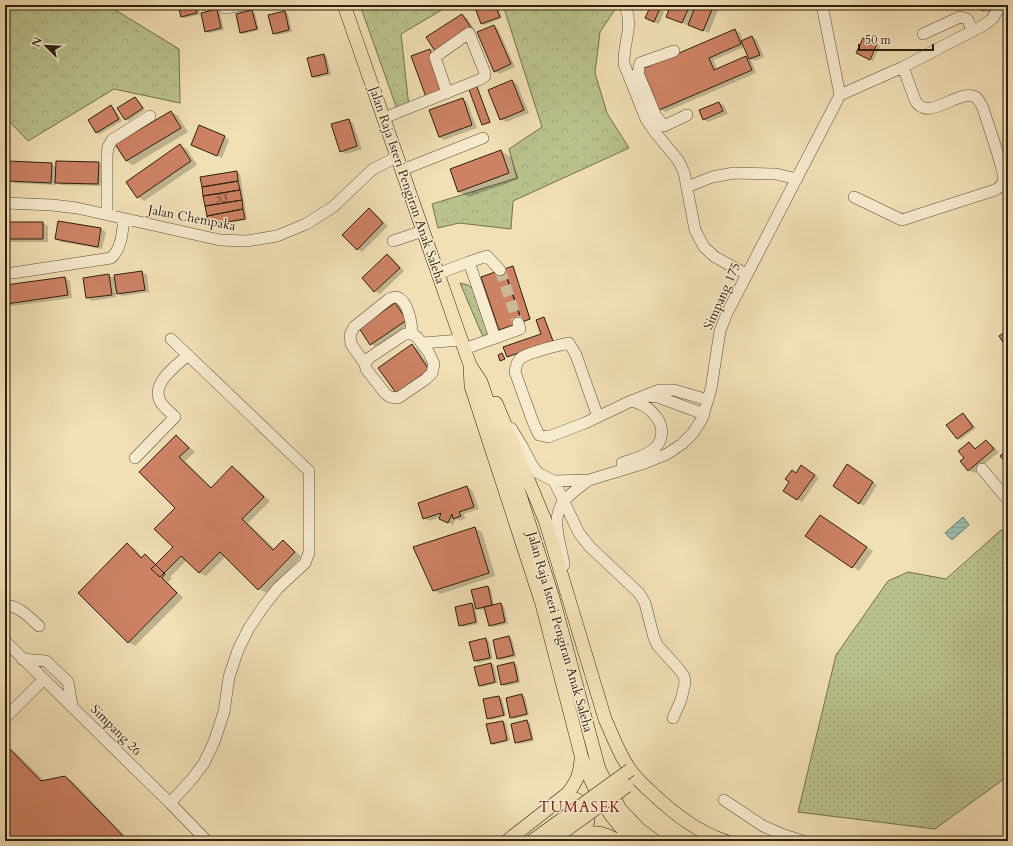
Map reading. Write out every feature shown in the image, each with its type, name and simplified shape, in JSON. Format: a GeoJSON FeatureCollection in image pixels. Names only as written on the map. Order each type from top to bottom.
{"type":"FeatureCollection","features":[{"type":"Feature","properties":{"kind":"main road","name":"Jalan Raja Isteri Pengiran Anak Saleha"},"geometry":{"type":"LineString","coordinates":[[344,5],[398,157],[437,274],[470,365],[483,386],[521,498],[553,598],[599,769],[620,809],[639,829],[655,841]]}},
{"type":"Feature","properties":{"kind":"main road","name":"Jalan Raja Isteri Pengiran Anak Saleha"},"geometry":{"type":"LineString","coordinates":[[470,365],[471,386],[542,604],[581,755],[593,786],[613,820],[634,841]]}},
{"type":"Feature","properties":{"kind":"main road"},"geometry":{"type":"LineString","coordinates":[[483,386],[495,398],[502,413],[545,520],[605,718],[616,746],[633,774],[671,811],[694,826],[725,841]]}},
{"type":"Feature","properties":{"kind":"main road"},"geometry":{"type":"LineString","coordinates":[[548,811],[568,793],[575,784],[580,772],[581,755]]}},
{"type":"Feature","properties":{"kind":"main road"},"geometry":{"type":"LineString","coordinates":[[532,841],[633,774]]}},
{"type":"Feature","properties":{"kind":"main road"},"geometry":{"type":"LineString","coordinates":[[551,841],[633,774]]}},
{"type":"Feature","properties":{"kind":"main road"},"geometry":{"type":"LineString","coordinates":[[507,841],[548,811],[568,799],[575,799],[581,802],[586,808],[588,819],[584,828],[571,841]]}},
{"type":"Feature","properties":{"kind":"main road"},"geometry":{"type":"LineString","coordinates":[[574,841],[591,833],[601,832],[618,841]]}},
{"type":"Feature","properties":{"kind":"street"},"geometry":{"type":"LineString","coordinates":[[225,8],[245,5]]}},
{"type":"Feature","properties":{"kind":"street"},"geometry":{"type":"LineString","coordinates":[[625,5],[630,23],[629,35],[623,55],[624,64],[633,75],[654,122],[684,172],[695,230],[704,247],[715,257],[746,274]]}},
{"type":"Feature","properties":{"kind":"street"},"geometry":{"type":"LineString","coordinates":[[822,5],[840,95],[903,67],[984,25],[992,19],[1001,5]]}},
{"type":"Feature","properties":{"kind":"street"},"geometry":{"type":"LineString","coordinates":[[923,34],[960,17],[967,19],[973,31]]}},
{"type":"Feature","properties":{"kind":"street"},"geometry":{"type":"LineString","coordinates":[[384,118],[447,93],[485,76],[486,73],[469,33],[434,57],[447,93]]}},
{"type":"Feature","properties":{"kind":"street"},"geometry":{"type":"LineString","coordinates":[[633,75],[640,63],[674,51]]}},
{"type":"Feature","properties":{"kind":"street"},"geometry":{"type":"LineString","coordinates":[[854,197],[902,220],[995,190],[1000,187],[1003,182],[1004,176],[979,100],[972,96],[964,96],[930,108],[923,108],[918,105],[915,100],[903,67]]}},
{"type":"Feature","properties":{"kind":"street","name":"Simpang 175"},"geometry":{"type":"LineString","coordinates":[[554,481],[591,479],[645,463],[667,454],[682,444],[693,433],[704,414],[711,389],[720,331],[746,274],[797,180],[840,95]]}},
{"type":"Feature","properties":{"kind":"street"},"geometry":{"type":"LineString","coordinates":[[654,122],[664,126],[687,115]]}},
{"type":"Feature","properties":{"kind":"street"},"geometry":{"type":"LineString","coordinates":[[107,214],[108,147],[112,140],[150,116]]}},
{"type":"Feature","properties":{"kind":"street"},"geometry":{"type":"LineString","coordinates":[[402,170],[483,138]]}},
{"type":"Feature","properties":{"kind":"street","name":"Jalan Chempaka"},"geometry":{"type":"LineString","coordinates":[[5,203],[52,205],[107,214],[220,240],[248,241],[277,236],[306,224],[333,206],[373,170],[398,157]]}},
{"type":"Feature","properties":{"kind":"street"},"geometry":{"type":"LineString","coordinates":[[686,187],[712,177],[734,173],[776,174],[797,180]]}},
{"type":"Feature","properties":{"kind":"street"},"geometry":{"type":"LineString","coordinates":[[13,273],[111,258],[120,246],[124,219]]}},
{"type":"Feature","properties":{"kind":"street"},"geometry":{"type":"LineString","coordinates":[[393,241],[423,231]]}},
{"type":"Feature","properties":{"kind":"street"},"geometry":{"type":"LineString","coordinates":[[437,274],[487,256],[500,270]]}},
{"type":"Feature","properties":{"kind":"street"},"geometry":{"type":"LineString","coordinates":[[469,262],[495,338]]}},
{"type":"Feature","properties":{"kind":"street"},"geometry":{"type":"LineString","coordinates":[[365,364],[369,358],[405,334],[412,334],[417,337],[430,353],[434,364],[432,373],[426,379],[398,398],[390,397],[385,393],[366,369],[365,364],[351,344],[350,335],[354,327],[389,299],[395,297],[400,299],[410,314],[412,334]]}},
{"type":"Feature","properties":{"kind":"street"},"geometry":{"type":"LineString","coordinates":[[422,343],[463,344],[495,338],[520,329],[518,323]]}},
{"type":"Feature","properties":{"kind":"street"},"geometry":{"type":"LineString","coordinates":[[170,803],[192,779],[204,763],[214,742],[224,712],[229,677],[238,650],[249,628],[262,607],[278,588],[305,564],[309,553],[309,471],[171,339]]}},
{"type":"Feature","properties":{"kind":"street"},"geometry":{"type":"LineString","coordinates":[[598,417],[576,355],[569,343],[554,346],[522,357],[516,364],[515,372],[533,422],[539,435],[548,437],[585,423],[598,417],[631,401],[644,395],[659,390],[674,390],[708,400]]}},
{"type":"Feature","properties":{"kind":"street"},"geometry":{"type":"LineString","coordinates":[[135,458],[175,417],[160,402],[158,393],[161,383],[167,375],[188,355]]}},
{"type":"Feature","properties":{"kind":"street"},"geometry":{"type":"LineString","coordinates":[[644,395],[658,397],[704,414]]}},
{"type":"Feature","properties":{"kind":"street"},"geometry":{"type":"LineString","coordinates":[[591,479],[613,467],[649,452],[660,441],[661,429],[659,421],[654,413],[643,405],[631,401]]}},
{"type":"Feature","properties":{"kind":"street"},"geometry":{"type":"LineString","coordinates":[[502,413],[538,473],[554,481],[579,533],[590,547],[639,593],[645,603],[654,638],[658,646],[684,676],[685,683],[681,700],[673,718]]}},
{"type":"Feature","properties":{"kind":"street"},"geometry":{"type":"LineString","coordinates":[[982,469],[1008,500]]}},
{"type":"Feature","properties":{"kind":"street","name":"Simpang 175"},"geometry":{"type":"LineString","coordinates":[[564,501],[591,479]]}},
{"type":"Feature","properties":{"kind":"street"},"geometry":{"type":"LineString","coordinates":[[564,501],[558,514],[557,530],[563,558],[567,590]]}},
{"type":"Feature","properties":{"kind":"street"},"geometry":{"type":"LineString","coordinates":[[5,604],[10,605],[26,614],[39,626]]}},
{"type":"Feature","properties":{"kind":"street","name":"Simpang 26"},"geometry":{"type":"LineString","coordinates":[[5,641],[207,841]]}},
{"type":"Feature","properties":{"kind":"street"},"geometry":{"type":"LineString","coordinates":[[22,659],[46,661],[68,682],[72,706]]}},
{"type":"Feature","properties":{"kind":"street"},"geometry":{"type":"LineString","coordinates":[[5,718],[44,679]]}},
{"type":"Feature","properties":{"kind":"street"},"geometry":{"type":"LineString","coordinates":[[724,800],[763,826],[803,841]]}},
{"type":"Feature","properties":{"kind":"green space"},"geometry":{"type":"Polygon","coordinates":[[[5,5],[107,5],[179,49],[180,103],[114,89],[28,141],[5,117],[5,5]]]}},
{"type":"Feature","properties":{"kind":"green space"},"geometry":{"type":"Polygon","coordinates":[[[360,5],[450,5],[401,34],[409,107],[397,109],[360,5]]]}},
{"type":"Feature","properties":{"kind":"green space"},"geometry":{"type":"Polygon","coordinates":[[[503,5],[618,5],[600,32],[595,73],[607,113],[629,148],[513,201],[511,229],[459,223],[438,228],[432,204],[517,178],[509,149],[542,127],[503,5]]]}},
{"type":"Feature","properties":{"kind":"green space"},"geometry":{"type":"Polygon","coordinates":[[[460,283],[468,285],[482,296],[497,337],[486,344],[460,283]]]}},
{"type":"Feature","properties":{"kind":"green space"},"geometry":{"type":"Polygon","coordinates":[[[1001,530],[1008,532],[1008,776],[935,829],[798,812],[836,655],[888,581],[908,572],[946,579],[1001,530]]]}},
{"type":"Feature","properties":{"kind":"shaded area"},"geometry":{"type":"Polygon","coordinates":[[[963,517],[969,525],[952,540],[945,533],[963,517]]]}},
{"type":"Feature","properties":{"kind":"building"},"geometry":{"type":"Polygon","coordinates":[[[178,5],[195,5],[197,13],[181,17],[178,5]]]}},
{"type":"Feature","properties":{"kind":"building"},"geometry":{"type":"Polygon","coordinates":[[[474,5],[495,5],[500,17],[481,24],[474,5]]]}},
{"type":"Feature","properties":{"kind":"building"},"geometry":{"type":"Polygon","coordinates":[[[651,5],[660,8],[654,22],[645,18],[651,5]]]}},
{"type":"Feature","properties":{"kind":"building"},"geometry":{"type":"Polygon","coordinates":[[[654,5],[667,5],[664,10],[654,5]]]}},
{"type":"Feature","properties":{"kind":"building"},"geometry":{"type":"Polygon","coordinates":[[[671,5],[690,5],[682,23],[666,17],[671,5]]]}},
{"type":"Feature","properties":{"kind":"building"},"geometry":{"type":"Polygon","coordinates":[[[696,5],[714,5],[703,31],[688,25],[696,5]]]}},
{"type":"Feature","properties":{"kind":"building"},"geometry":{"type":"Polygon","coordinates":[[[972,5],[986,5],[984,11],[972,5]]]}},
{"type":"Feature","properties":{"kind":"building"},"geometry":{"type":"Polygon","coordinates":[[[217,9],[221,28],[205,32],[201,13],[217,9]]]}},
{"type":"Feature","properties":{"kind":"building"},"geometry":{"type":"Polygon","coordinates":[[[252,10],[257,29],[240,33],[236,14],[252,10]]]}},
{"type":"Feature","properties":{"kind":"building"},"geometry":{"type":"Polygon","coordinates":[[[285,11],[289,30],[273,34],[268,15],[285,11]]]}},
{"type":"Feature","properties":{"kind":"building"},"geometry":{"type":"Polygon","coordinates":[[[462,14],[472,29],[436,53],[426,37],[462,14]]]}},
{"type":"Feature","properties":{"kind":"building"},"geometry":{"type":"Polygon","coordinates":[[[494,25],[511,64],[494,72],[477,32],[494,25]]]}},
{"type":"Feature","properties":{"kind":"building"},"geometry":{"type":"Polygon","coordinates":[[[735,29],[741,44],[709,58],[714,70],[746,56],[752,70],[659,110],[642,69],[735,29]]]}},
{"type":"Feature","properties":{"kind":"building"},"geometry":{"type":"Polygon","coordinates":[[[752,36],[760,55],[749,59],[741,41],[752,36]]]}},
{"type":"Feature","properties":{"kind":"building"},"geometry":{"type":"Polygon","coordinates":[[[863,38],[877,44],[870,60],[856,53],[863,38]]]}},
{"type":"Feature","properties":{"kind":"building"},"geometry":{"type":"Polygon","coordinates":[[[430,49],[445,90],[426,97],[411,56],[430,49]]]}},
{"type":"Feature","properties":{"kind":"building"},"geometry":{"type":"Polygon","coordinates":[[[324,54],[328,73],[312,77],[307,58],[324,54]]]}},
{"type":"Feature","properties":{"kind":"building"},"geometry":{"type":"Polygon","coordinates":[[[512,80],[524,110],[500,120],[488,90],[512,80]]]}},
{"type":"Feature","properties":{"kind":"building"},"geometry":{"type":"Polygon","coordinates":[[[476,84],[490,122],[482,125],[468,87],[476,84]]]}},
{"type":"Feature","properties":{"kind":"building"},"geometry":{"type":"Polygon","coordinates":[[[135,97],[143,108],[125,120],[117,108],[135,97]]]}},
{"type":"Feature","properties":{"kind":"building"},"geometry":{"type":"Polygon","coordinates":[[[463,98],[472,125],[439,137],[429,110],[463,98]]]}},
{"type":"Feature","properties":{"kind":"building"},"geometry":{"type":"Polygon","coordinates":[[[719,102],[723,111],[703,120],[699,110],[719,102]]]}},
{"type":"Feature","properties":{"kind":"building"},"geometry":{"type":"Polygon","coordinates":[[[111,105],[119,119],[96,133],[88,120],[111,105]]]}},
{"type":"Feature","properties":{"kind":"building"},"geometry":{"type":"Polygon","coordinates":[[[171,111],[181,128],[126,161],[115,144],[171,111]]]}},
{"type":"Feature","properties":{"kind":"building"},"geometry":{"type":"Polygon","coordinates":[[[349,119],[357,146],[340,152],[331,124],[349,119]]]}},
{"type":"Feature","properties":{"kind":"building"},"geometry":{"type":"Polygon","coordinates":[[[199,125],[225,136],[217,156],[191,145],[199,125]]]}},
{"type":"Feature","properties":{"kind":"building"},"geometry":{"type":"Polygon","coordinates":[[[180,144],[191,161],[137,198],[126,182],[180,144]]]}},
{"type":"Feature","properties":{"kind":"building"},"geometry":{"type":"Polygon","coordinates":[[[501,150],[509,173],[458,192],[450,169],[501,150]]]}},
{"type":"Feature","properties":{"kind":"building"},"geometry":{"type":"Polygon","coordinates":[[[9,161],[52,163],[51,183],[8,181],[9,161]]]}},
{"type":"Feature","properties":{"kind":"building"},"geometry":{"type":"Polygon","coordinates":[[[56,161],[99,162],[98,184],[55,183],[56,161]]]}},
{"type":"Feature","properties":{"kind":"building"},"geometry":{"type":"Polygon","coordinates":[[[237,171],[238,181],[202,187],[200,177],[237,171]]]}},
{"type":"Feature","properties":{"kind":"building"},"geometry":{"type":"Polygon","coordinates":[[[238,181],[240,190],[203,196],[202,187],[238,181]]]}},
{"type":"Feature","properties":{"kind":"building"},"geometry":{"type":"Polygon","coordinates":[[[240,190],[242,200],[205,206],[203,196],[240,190]]]}},
{"type":"Feature","properties":{"kind":"building"},"geometry":{"type":"Polygon","coordinates":[[[242,200],[243,209],[207,216],[205,206],[242,200]]]}},
{"type":"Feature","properties":{"kind":"building"},"geometry":{"type":"Polygon","coordinates":[[[369,208],[383,223],[357,250],[342,235],[369,208]]]}},
{"type":"Feature","properties":{"kind":"building"},"geometry":{"type":"Polygon","coordinates":[[[243,209],[245,219],[208,225],[207,216],[243,209]]]}},
{"type":"Feature","properties":{"kind":"building"},"geometry":{"type":"Polygon","coordinates":[[[58,221],[101,228],[98,247],[55,239],[58,221]]]}},
{"type":"Feature","properties":{"kind":"building"},"geometry":{"type":"Polygon","coordinates":[[[5,222],[43,222],[43,239],[5,239],[5,222]]]}},
{"type":"Feature","properties":{"kind":"building"},"geometry":{"type":"Polygon","coordinates":[[[387,254],[400,268],[374,292],[362,278],[387,254]]]}},
{"type":"Feature","properties":{"kind":"building"},"geometry":{"type":"Polygon","coordinates":[[[513,266],[530,319],[522,322],[504,269],[513,266]]]}},
{"type":"Feature","properties":{"kind":"building"},"geometry":{"type":"Polygon","coordinates":[[[504,269],[522,322],[499,330],[481,277],[504,269]]]}},
{"type":"Feature","properties":{"kind":"building"},"geometry":{"type":"Polygon","coordinates":[[[142,271],[145,290],[117,294],[114,275],[142,271]]]}},
{"type":"Feature","properties":{"kind":"building"},"geometry":{"type":"Polygon","coordinates":[[[109,274],[112,295],[86,298],[83,278],[109,274]]]}},
{"type":"Feature","properties":{"kind":"building"},"geometry":{"type":"Polygon","coordinates":[[[65,277],[68,295],[6,304],[5,285],[65,277]]]}},
{"type":"Feature","properties":{"kind":"building"},"geometry":{"type":"Polygon","coordinates":[[[395,303],[407,320],[370,345],[359,328],[395,303]]]}},
{"type":"Feature","properties":{"kind":"building"},"geometry":{"type":"Polygon","coordinates":[[[544,317],[553,341],[507,357],[503,347],[541,334],[536,320],[544,317]]]}},
{"type":"Feature","properties":{"kind":"building"},"geometry":{"type":"Polygon","coordinates":[[[1008,330],[1008,350],[999,336],[1008,330]]]}},
{"type":"Feature","properties":{"kind":"building"},"geometry":{"type":"Polygon","coordinates":[[[412,344],[429,370],[396,393],[378,368],[412,344]]]}},
{"type":"Feature","properties":{"kind":"building"},"geometry":{"type":"Polygon","coordinates":[[[502,353],[505,359],[500,361],[498,355],[502,353]]]}},
{"type":"Feature","properties":{"kind":"building"},"geometry":{"type":"Polygon","coordinates":[[[963,413],[973,427],[957,439],[946,425],[963,413]]]}},
{"type":"Feature","properties":{"kind":"building"},"geometry":{"type":"Polygon","coordinates":[[[176,435],[189,448],[179,457],[211,488],[232,466],[264,497],[242,519],[273,550],[283,540],[295,552],[258,590],[220,552],[199,573],[181,556],[160,577],[151,569],[173,547],[154,529],[175,508],[139,472],[176,435]]]}},
{"type":"Feature","properties":{"kind":"building"},"geometry":{"type":"Polygon","coordinates":[[[986,440],[994,449],[968,471],[960,461],[964,458],[958,451],[969,442],[975,449],[986,440]]]}},
{"type":"Feature","properties":{"kind":"building"},"geometry":{"type":"Polygon","coordinates":[[[1008,449],[1008,465],[1000,456],[1008,449]]]}},
{"type":"Feature","properties":{"kind":"building"},"geometry":{"type":"Polygon","coordinates":[[[847,464],[873,482],[859,504],[833,486],[847,464]]]}},
{"type":"Feature","properties":{"kind":"building"},"geometry":{"type":"Polygon","coordinates":[[[801,465],[815,475],[797,500],[783,491],[789,482],[785,479],[792,470],[796,473],[801,465]]]}},
{"type":"Feature","properties":{"kind":"building"},"geometry":{"type":"Polygon","coordinates":[[[467,486],[474,507],[459,512],[461,516],[453,519],[452,514],[448,523],[439,519],[441,513],[423,519],[418,503],[467,486]]]}},
{"type":"Feature","properties":{"kind":"building"},"geometry":{"type":"Polygon","coordinates":[[[820,515],[867,547],[852,568],[805,536],[820,515]]]}},
{"type":"Feature","properties":{"kind":"building"},"geometry":{"type":"Polygon","coordinates":[[[475,527],[489,573],[433,591],[413,547],[475,527]]]}},
{"type":"Feature","properties":{"kind":"building"},"geometry":{"type":"Polygon","coordinates":[[[127,543],[141,558],[145,554],[165,574],[162,578],[177,593],[128,643],[78,593],[127,543]]]}},
{"type":"Feature","properties":{"kind":"building"},"geometry":{"type":"Polygon","coordinates":[[[488,586],[492,605],[476,609],[471,590],[488,586]]]}},
{"type":"Feature","properties":{"kind":"building"},"geometry":{"type":"Polygon","coordinates":[[[472,603],[476,622],[459,626],[455,607],[472,603]]]}},
{"type":"Feature","properties":{"kind":"building"},"geometry":{"type":"Polygon","coordinates":[[[501,603],[505,622],[489,626],[484,607],[501,603]]]}},
{"type":"Feature","properties":{"kind":"building"},"geometry":{"type":"Polygon","coordinates":[[[509,636],[514,655],[497,659],[493,640],[509,636]]]}},
{"type":"Feature","properties":{"kind":"building"},"geometry":{"type":"Polygon","coordinates":[[[486,638],[490,658],[474,661],[469,642],[486,638]]]}},
{"type":"Feature","properties":{"kind":"building"},"geometry":{"type":"Polygon","coordinates":[[[514,662],[518,681],[501,685],[497,666],[514,662]]]}},
{"type":"Feature","properties":{"kind":"building"},"geometry":{"type":"Polygon","coordinates":[[[491,663],[495,682],[479,686],[474,667],[491,663]]]}},
{"type":"Feature","properties":{"kind":"building"},"geometry":{"type":"Polygon","coordinates":[[[522,694],[527,714],[510,718],[506,698],[522,694]]]}},
{"type":"Feature","properties":{"kind":"building"},"geometry":{"type":"Polygon","coordinates":[[[499,696],[504,715],[487,719],[483,699],[499,696]]]}},
{"type":"Feature","properties":{"kind":"building"},"geometry":{"type":"Polygon","coordinates":[[[527,720],[532,739],[515,743],[511,724],[527,720]]]}},
{"type":"Feature","properties":{"kind":"building"},"geometry":{"type":"Polygon","coordinates":[[[503,721],[507,740],[491,744],[486,724],[503,721]]]}},
{"type":"Feature","properties":{"kind":"building"},"geometry":{"type":"Polygon","coordinates":[[[6,745],[41,781],[65,776],[128,841],[8,841],[5,838],[6,745]]]}},
{"type":"Feature","properties":{"kind":"tunnel"},"geometry":{"type":"LineString","coordinates":[[500,270],[518,323]]}},
{"type":"Feature","properties":{"kind":"district","name":"TUMASEK"},"geometry":{"type":"Point","coordinates":[580,807]}}]}
